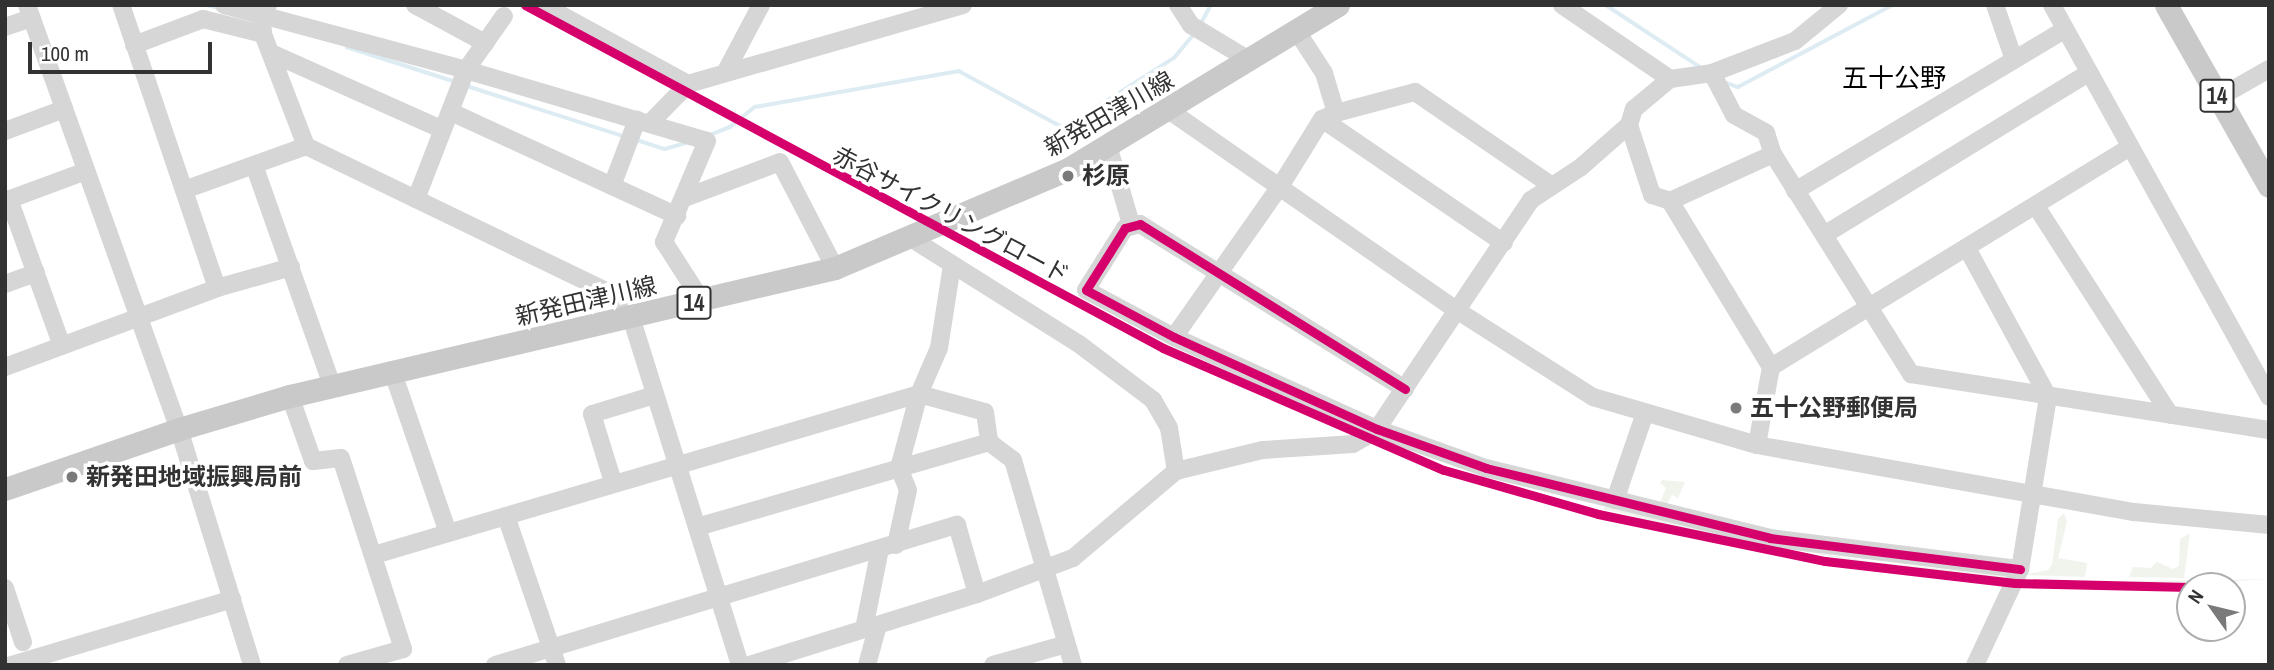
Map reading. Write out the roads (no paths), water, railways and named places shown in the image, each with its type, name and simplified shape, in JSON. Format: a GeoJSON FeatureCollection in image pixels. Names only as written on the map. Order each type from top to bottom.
{"type":"FeatureCollection","features":[{"type":"Feature","properties":{"kind":"main road","name":"新発田津川線"},"geometry":{"type":"LineString","coordinates":[[5,489],[179,429],[290,396],[835,268],[1026,190],[1170,111],[1338,5]]}},
{"type":"Feature","properties":{"kind":"main road","name":"14"},"geometry":{"type":"LineString","coordinates":[[2166,5],[2269,186]]}},
{"type":"Feature","properties":{"kind":"street"},"geometry":{"type":"LineString","coordinates":[[121,5],[217,288]]}},
{"type":"Feature","properties":{"kind":"street"},"geometry":{"type":"LineString","coordinates":[[415,5],[485,43]]}},
{"type":"Feature","properties":{"kind":"street"},"geometry":{"type":"LineString","coordinates":[[543,5],[688,84]]}},
{"type":"Feature","properties":{"kind":"street"},"geometry":{"type":"LineString","coordinates":[[725,73],[761,5]]}},
{"type":"Feature","properties":{"kind":"street"},"geometry":{"type":"LineString","coordinates":[[612,186],[643,122],[688,84],[963,5]]}},
{"type":"Feature","properties":{"kind":"street"},"geometry":{"type":"LineString","coordinates":[[1178,5],[1191,25],[1249,60]]}},
{"type":"Feature","properties":{"kind":"street"},"geometry":{"type":"LineString","coordinates":[[1562,5],[1670,79]]}},
{"type":"Feature","properties":{"kind":"street"},"geometry":{"type":"LineString","coordinates":[[749,665],[1044,572],[1073,558],[1176,471],[1263,450],[1353,444],[1377,429],[1531,200],[1581,167],[1629,125],[1634,109],[1670,79],[1712,73],[1795,41],[1839,5]]}},
{"type":"Feature","properties":{"kind":"street"},"geometry":{"type":"LineString","coordinates":[[1996,5],[2014,60]]}},
{"type":"Feature","properties":{"kind":"street"},"geometry":{"type":"LineString","coordinates":[[2052,5],[2087,74],[2269,397]]}},
{"type":"Feature","properties":{"kind":"street"},"geometry":{"type":"LineString","coordinates":[[235,7],[264,18],[466,70],[701,139],[687,197],[664,242],[702,301]]}},
{"type":"Feature","properties":{"kind":"street"},"geometry":{"type":"LineString","coordinates":[[5,27],[29,12],[179,429],[252,665]]}},
{"type":"Feature","properties":{"kind":"street"},"geometry":{"type":"LineString","coordinates":[[416,199],[466,70],[505,16]]}},
{"type":"Feature","properties":{"kind":"street"},"geometry":{"type":"LineString","coordinates":[[134,45],[203,19],[264,18]]}},
{"type":"Feature","properties":{"kind":"street"},"geometry":{"type":"LineString","coordinates":[[264,18],[271,53],[306,146],[619,298],[631,317],[740,665]]}},
{"type":"Feature","properties":{"kind":"street"},"geometry":{"type":"LineString","coordinates":[[1296,30],[1324,73],[1329,116],[1504,243]]}},
{"type":"Feature","properties":{"kind":"street"},"geometry":{"type":"LineString","coordinates":[[1795,191],[2064,30]]}},
{"type":"Feature","properties":{"kind":"street"},"geometry":{"type":"LineString","coordinates":[[271,53],[443,130]]}},
{"type":"Feature","properties":{"kind":"street"},"geometry":{"type":"LineString","coordinates":[[2218,98],[2269,69]]}},
{"type":"Feature","properties":{"kind":"street"},"geometry":{"type":"LineString","coordinates":[[1712,73],[1734,115],[1766,133],[1773,154],[1795,191],[1911,374],[2269,430]]}},
{"type":"Feature","properties":{"kind":"street"},"geometry":{"type":"LineString","coordinates":[[1824,236],[2087,74]]}},
{"type":"Feature","properties":{"kind":"street"},"geometry":{"type":"LineString","coordinates":[[1174,337],[1329,116],[1415,92],[1551,185]]}},
{"type":"Feature","properties":{"kind":"street"},"geometry":{"type":"LineString","coordinates":[[5,131],[64,109]]}},
{"type":"Feature","properties":{"kind":"street"},"geometry":{"type":"LineString","coordinates":[[1170,111],[1282,185],[1458,311],[1593,397],[1644,415],[1757,445],[2134,512],[2269,525]]}},
{"type":"Feature","properties":{"kind":"street"},"geometry":{"type":"LineString","coordinates":[[451,112],[677,216]]}},
{"type":"Feature","properties":{"kind":"street"},"geometry":{"type":"LineString","coordinates":[[1629,125],[1652,195],[1670,201],[1771,367],[1757,445]]}},
{"type":"Feature","properties":{"kind":"street"},"geometry":{"type":"LineString","coordinates":[[1108,145],[1131,224]]}},
{"type":"Feature","properties":{"kind":"street"},"geometry":{"type":"LineString","coordinates":[[184,190],[306,146]]}},
{"type":"Feature","properties":{"kind":"street"},"geometry":{"type":"LineString","coordinates":[[1771,367],[1968,250],[2129,148]]}},
{"type":"Feature","properties":{"kind":"street"},"geometry":{"type":"LineString","coordinates":[[1670,201],[1773,154]]}},
{"type":"Feature","properties":{"kind":"street"},"geometry":{"type":"LineString","coordinates":[[687,197],[780,162],[835,268]]}},
{"type":"Feature","properties":{"kind":"street"},"geometry":{"type":"LineString","coordinates":[[254,165],[332,385]]}},
{"type":"Feature","properties":{"kind":"street"},"geometry":{"type":"LineString","coordinates":[[62,346],[7,200],[86,171]]}},
{"type":"Feature","properties":{"kind":"street"},"geometry":{"type":"LineString","coordinates":[[2036,206],[2170,415]]}},
{"type":"Feature","properties":{"kind":"street"},"geometry":{"type":"LineString","coordinates":[[1131,224],[1140,225],[1216,275],[1405,389]]}},
{"type":"Feature","properties":{"kind":"street"},"geometry":{"type":"LineString","coordinates":[[1131,224],[1086,290],[1174,337],[1377,429],[1486,467],[1770,538],[2020,569]]}},
{"type":"Feature","properties":{"kind":"street"},"geometry":{"type":"LineString","coordinates":[[909,237],[1079,344],[1153,400],[1169,428],[1176,471]]}},
{"type":"Feature","properties":{"kind":"street"},"geometry":{"type":"LineString","coordinates":[[1968,250],[2049,397],[2035,494],[2020,569],[1975,665]]}},
{"type":"Feature","properties":{"kind":"street"},"geometry":{"type":"LineString","coordinates":[[867,665],[871,627],[888,547],[908,491],[899,468],[919,394],[939,348],[952,265]]}},
{"type":"Feature","properties":{"kind":"street"},"geometry":{"type":"LineString","coordinates":[[5,367],[217,288],[291,267]]}},
{"type":"Feature","properties":{"kind":"street"},"geometry":{"type":"LineString","coordinates":[[5,284],[36,273]]}},
{"type":"Feature","properties":{"kind":"street"},"geometry":{"type":"LineString","coordinates":[[393,373],[448,533]]}},
{"type":"Feature","properties":{"kind":"street"},"geometry":{"type":"LineString","coordinates":[[374,555],[675,462],[919,394],[985,412],[989,442],[1013,460],[1073,665]]}},
{"type":"Feature","properties":{"kind":"street"},"geometry":{"type":"LineString","coordinates":[[613,482],[592,414],[655,395]]}},
{"type":"Feature","properties":{"kind":"street"},"geometry":{"type":"LineString","coordinates":[[290,396],[313,461],[341,458],[403,649],[347,665]]}},
{"type":"Feature","properties":{"kind":"street"},"geometry":{"type":"LineString","coordinates":[[1615,500],[1644,415]]}},
{"type":"Feature","properties":{"kind":"street"},"geometry":{"type":"LineString","coordinates":[[697,527],[989,442]]}},
{"type":"Feature","properties":{"kind":"street"},"geometry":{"type":"LineString","coordinates":[[506,516],[556,665]]}},
{"type":"Feature","properties":{"kind":"street"},"geometry":{"type":"LineString","coordinates":[[495,665],[957,525],[977,594]]}},
{"type":"Feature","properties":{"kind":"street"},"geometry":{"type":"LineString","coordinates":[[5,588],[23,642]]}},
{"type":"Feature","properties":{"kind":"street"},"geometry":{"type":"LineString","coordinates":[[10,665],[232,598]]}},
{"type":"Feature","properties":{"kind":"street"},"geometry":{"type":"LineString","coordinates":[[993,665],[1066,644]]}},
{"type":"Feature","properties":{"kind":"waterway"},"geometry":{"type":"LineString","coordinates":[[207,5],[219,8]]}},
{"type":"Feature","properties":{"kind":"waterway"},"geometry":{"type":"LineString","coordinates":[[1200,25],[1211,5]]}},
{"type":"Feature","properties":{"kind":"waterway"},"geometry":{"type":"LineString","coordinates":[[1606,5],[1700,67]]}},
{"type":"Feature","properties":{"kind":"waterway"},"geometry":{"type":"LineString","coordinates":[[1724,82],[1738,87],[1893,5]]}},
{"type":"Feature","properties":{"kind":"waterway"},"geometry":{"type":"LineString","coordinates":[[710,135],[730,127],[755,107],[959,71],[1064,128],[1174,58],[1194,34]]}},
{"type":"Feature","properties":{"kind":"waterway"},"geometry":{"type":"LineString","coordinates":[[347,47],[456,82]]}},
{"type":"Feature","properties":{"kind":"waterway"},"geometry":{"type":"LineString","coordinates":[[467,86],[626,137]]}},
{"type":"Feature","properties":{"kind":"waterway"},"geometry":{"type":"LineString","coordinates":[[637,140],[665,149],[690,142]]}},
{"type":"Feature","properties":{"kind":"place","name":"杉原"},"geometry":{"type":"Point","coordinates":[1068,176]}},
{"type":"Feature","properties":{"kind":"place","name":"五十公野郵便局"},"geometry":{"type":"Point","coordinates":[1736,408]}},
{"type":"Feature","properties":{"kind":"place","name":"新発田地域振興局前"},"geometry":{"type":"Point","coordinates":[72,477]}},
{"type":"Feature","properties":{"kind":"district","name":"五十公野"},"geometry":{"type":"Point","coordinates":[1894,78]}}]}
